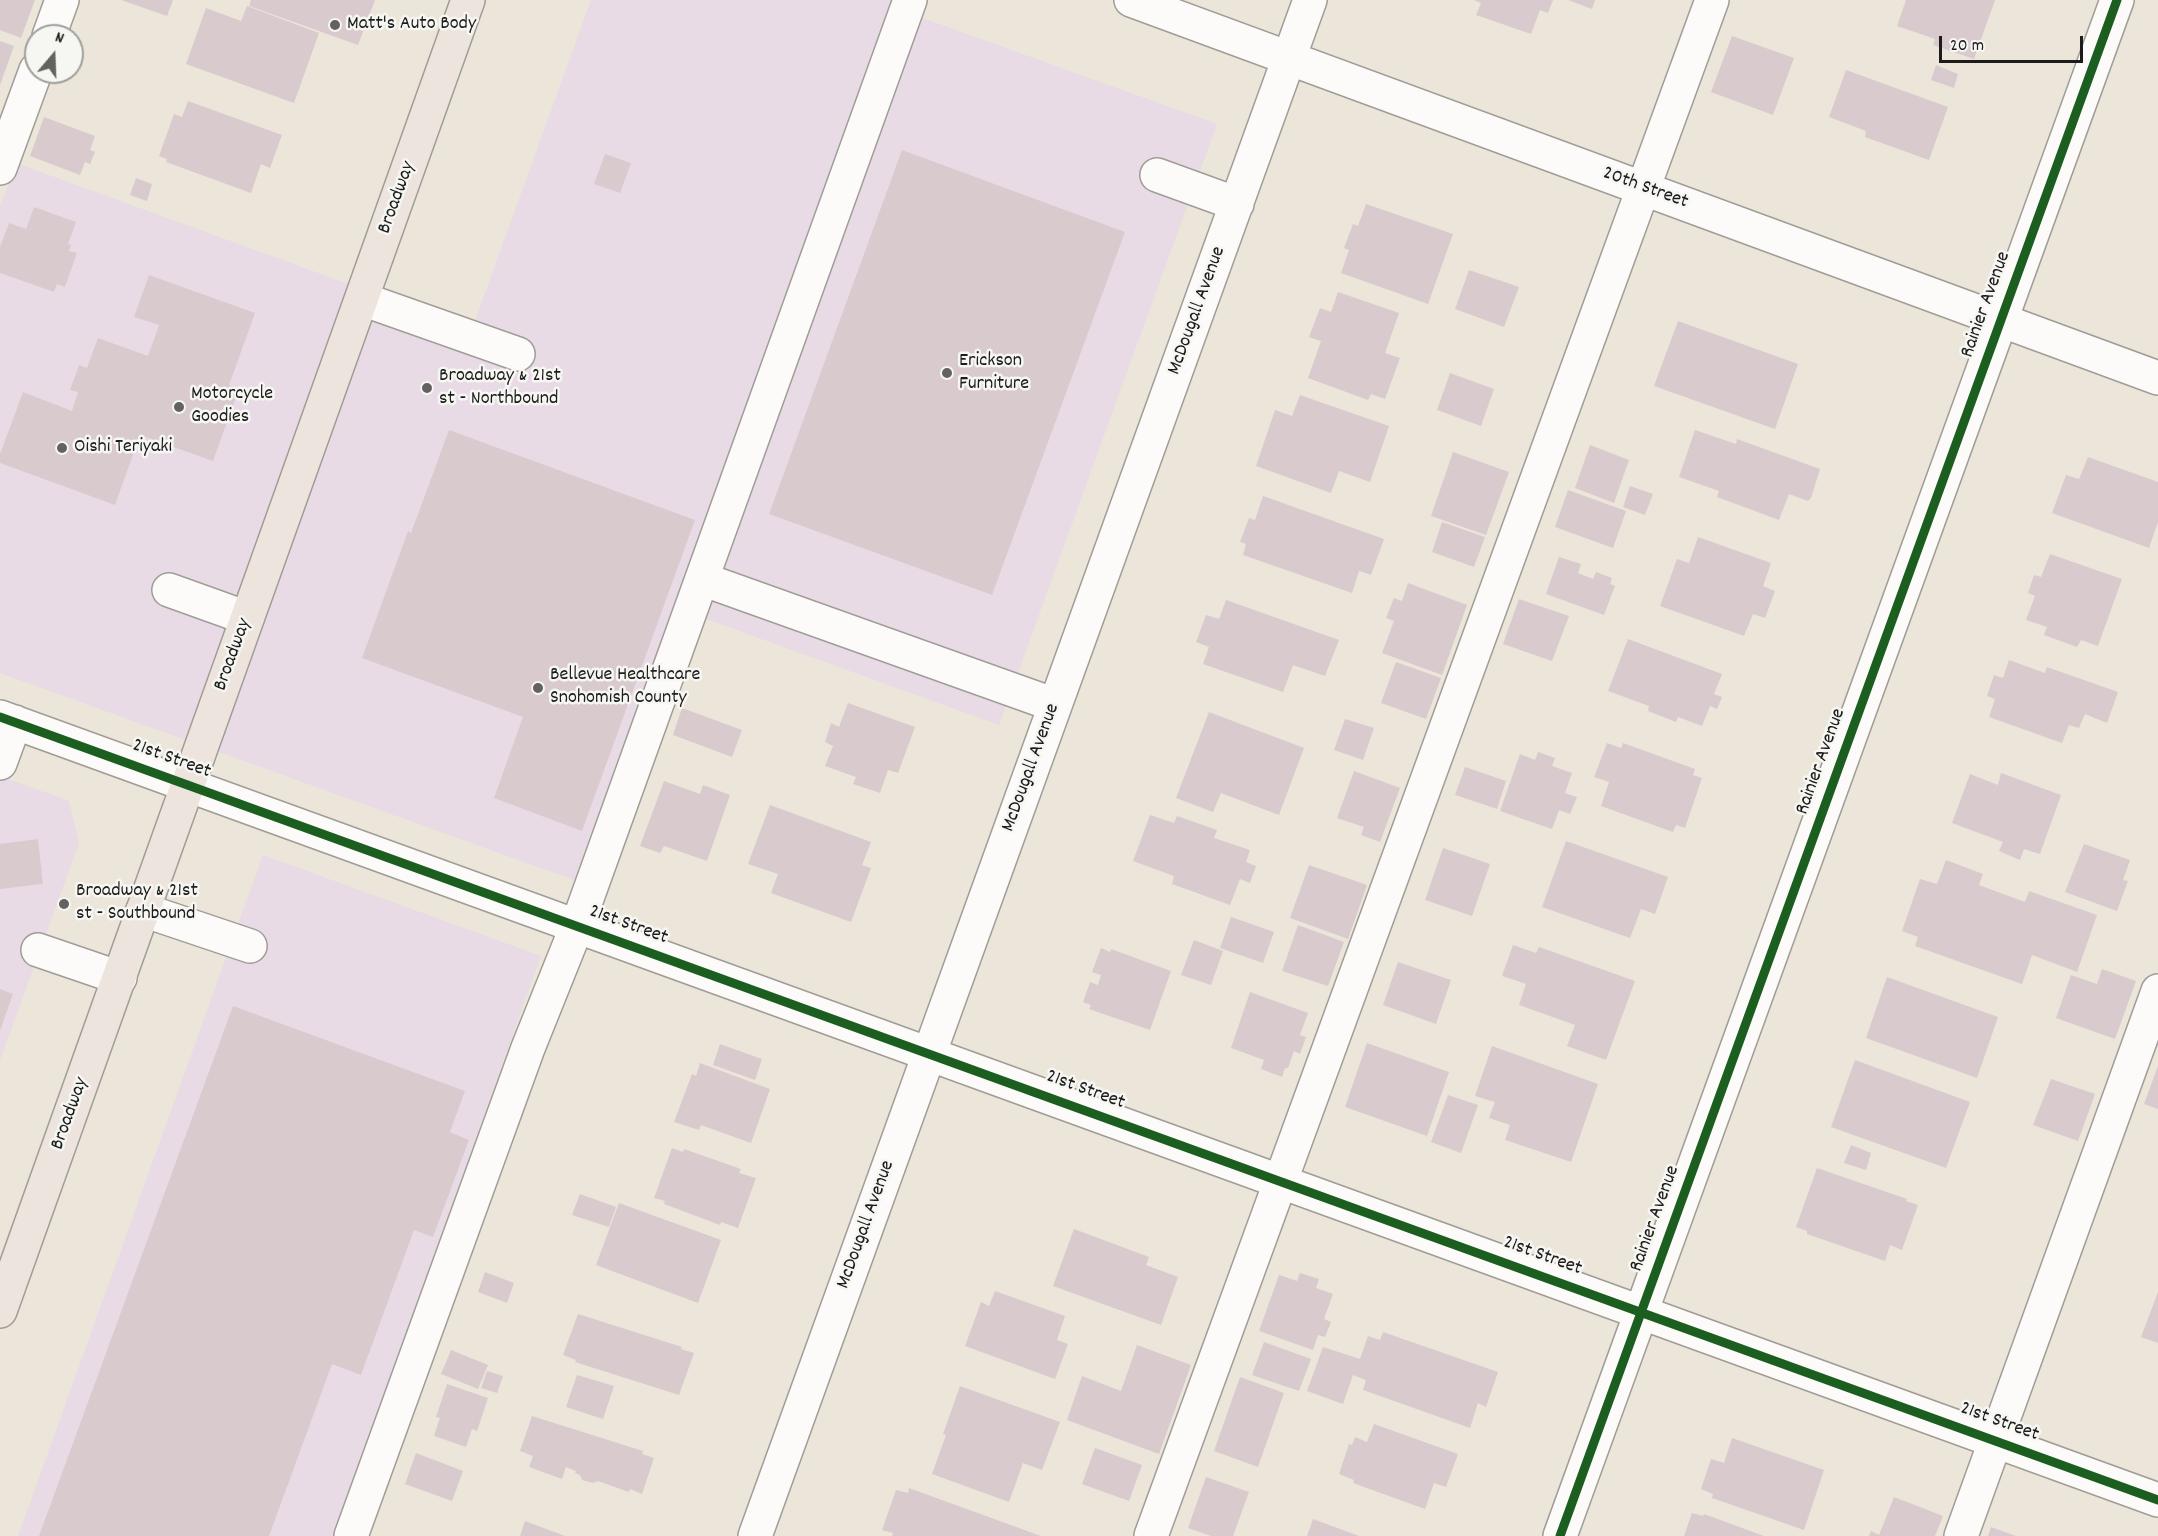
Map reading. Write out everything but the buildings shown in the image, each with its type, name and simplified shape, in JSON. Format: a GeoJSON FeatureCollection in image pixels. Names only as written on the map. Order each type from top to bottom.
{"type":"FeatureCollection","features":[{"type":"Feature","properties":{"kind":"main road","name":"Broadway"},"geometry":{"type":"LineString","coordinates":[[0,1311],[468,0]]}},
{"type":"Feature","properties":{"kind":"street"},"geometry":{"type":"LineString","coordinates":[[53,24],[62,0]]}},
{"type":"Feature","properties":{"kind":"street"},"geometry":{"type":"LineString","coordinates":[[351,1536],[518,1044],[577,926],[910,0]]}},
{"type":"Feature","properties":{"kind":"street","name":"20th Street"},"geometry":{"type":"LineString","coordinates":[[1131,0],[2158,378]]}},
{"type":"Feature","properties":{"kind":"street","name":"McDougall Avenue"},"geometry":{"type":"LineString","coordinates":[[755,1536],[1310,0]]}},
{"type":"Feature","properties":{"kind":"street"},"geometry":{"type":"LineString","coordinates":[[1151,1536],[1712,0]]}},
{"type":"Feature","properties":{"kind":"street","name":"Rainier Avenue"},"geometry":{"type":"LineString","coordinates":[[1560,1536],[2117,0]]}},
{"type":"Feature","properties":{"kind":"street"},"geometry":{"type":"LineString","coordinates":[[0,168],[31,84]]}},
{"type":"Feature","properties":{"kind":"street"},"geometry":{"type":"LineString","coordinates":[[1157,175],[1237,204]]}},
{"type":"Feature","properties":{"kind":"street"},"geometry":{"type":"LineString","coordinates":[[362,299],[518,354]]}},
{"type":"Feature","properties":{"kind":"street"},"geometry":{"type":"LineString","coordinates":[[702,579],[1055,705]]}},
{"type":"Feature","properties":{"kind":"street"},"geometry":{"type":"LineString","coordinates":[[169,590],[247,618]]}},
{"type":"Feature","properties":{"kind":"street"},"geometry":{"type":"LineString","coordinates":[[0,763],[7,720]]}},
{"type":"Feature","properties":{"kind":"street","name":"21st Street"},"geometry":{"type":"LineString","coordinates":[[7,720],[2158,1500]]}},
{"type":"Feature","properties":{"kind":"street"},"geometry":{"type":"LineString","coordinates":[[143,910],[250,946]]}},
{"type":"Feature","properties":{"kind":"street"},"geometry":{"type":"LineString","coordinates":[[38,950],[120,978]]}},
{"type":"Feature","properties":{"kind":"street"},"geometry":{"type":"LineString","coordinates":[[1961,1536],[2158,991]]}},
{"type":"Feature","properties":{"kind":"shaded area"},"geometry":{"type":"Polygon","coordinates":[[[591,0],[894,0],[892,7],[1217,124],[999,725],[673,607],[574,880],[0,673],[0,206],[16,163],[472,329],[591,0]]]}},
{"type":"Feature","properties":{"kind":"shaded area"},"geometry":{"type":"Polygon","coordinates":[[[0,776],[69,801],[79,843],[0,1060],[0,776]]]}},
{"type":"Feature","properties":{"kind":"shaded area"},"geometry":{"type":"Polygon","coordinates":[[[263,855],[541,956],[333,1536],[18,1536],[263,855]]]}},
{"type":"Feature","properties":{"kind":"cycle path"},"geometry":{"type":"LineString","coordinates":[[1560,1536],[2117,0]]}},
{"type":"Feature","properties":{"kind":"cycle path"},"geometry":{"type":"LineString","coordinates":[[0,717],[2158,1500]]}},
{"type":"Feature","properties":{"kind":"place","name":"Matt's Auto Body"},"geometry":{"type":"Point","coordinates":[335,25]}},
{"type":"Feature","properties":{"kind":"place","name":"Erickson Furniture"},"geometry":{"type":"Point","coordinates":[947,373]}},
{"type":"Feature","properties":{"kind":"place","name":"Broadway & 21st st - Northbound"},"geometry":{"type":"Point","coordinates":[427,388]}},
{"type":"Feature","properties":{"kind":"place","name":"Motorcycle Goodies"},"geometry":{"type":"Point","coordinates":[179,407]}},
{"type":"Feature","properties":{"kind":"place","name":"Oishi Teriyaki"},"geometry":{"type":"Point","coordinates":[62,448]}},
{"type":"Feature","properties":{"kind":"place","name":"Bellevue Healthcare Snohomish County"},"geometry":{"type":"Point","coordinates":[538,688]}},
{"type":"Feature","properties":{"kind":"place","name":"Broadway & 21st st - Southbound"},"geometry":{"type":"Point","coordinates":[64,904]}}]}
